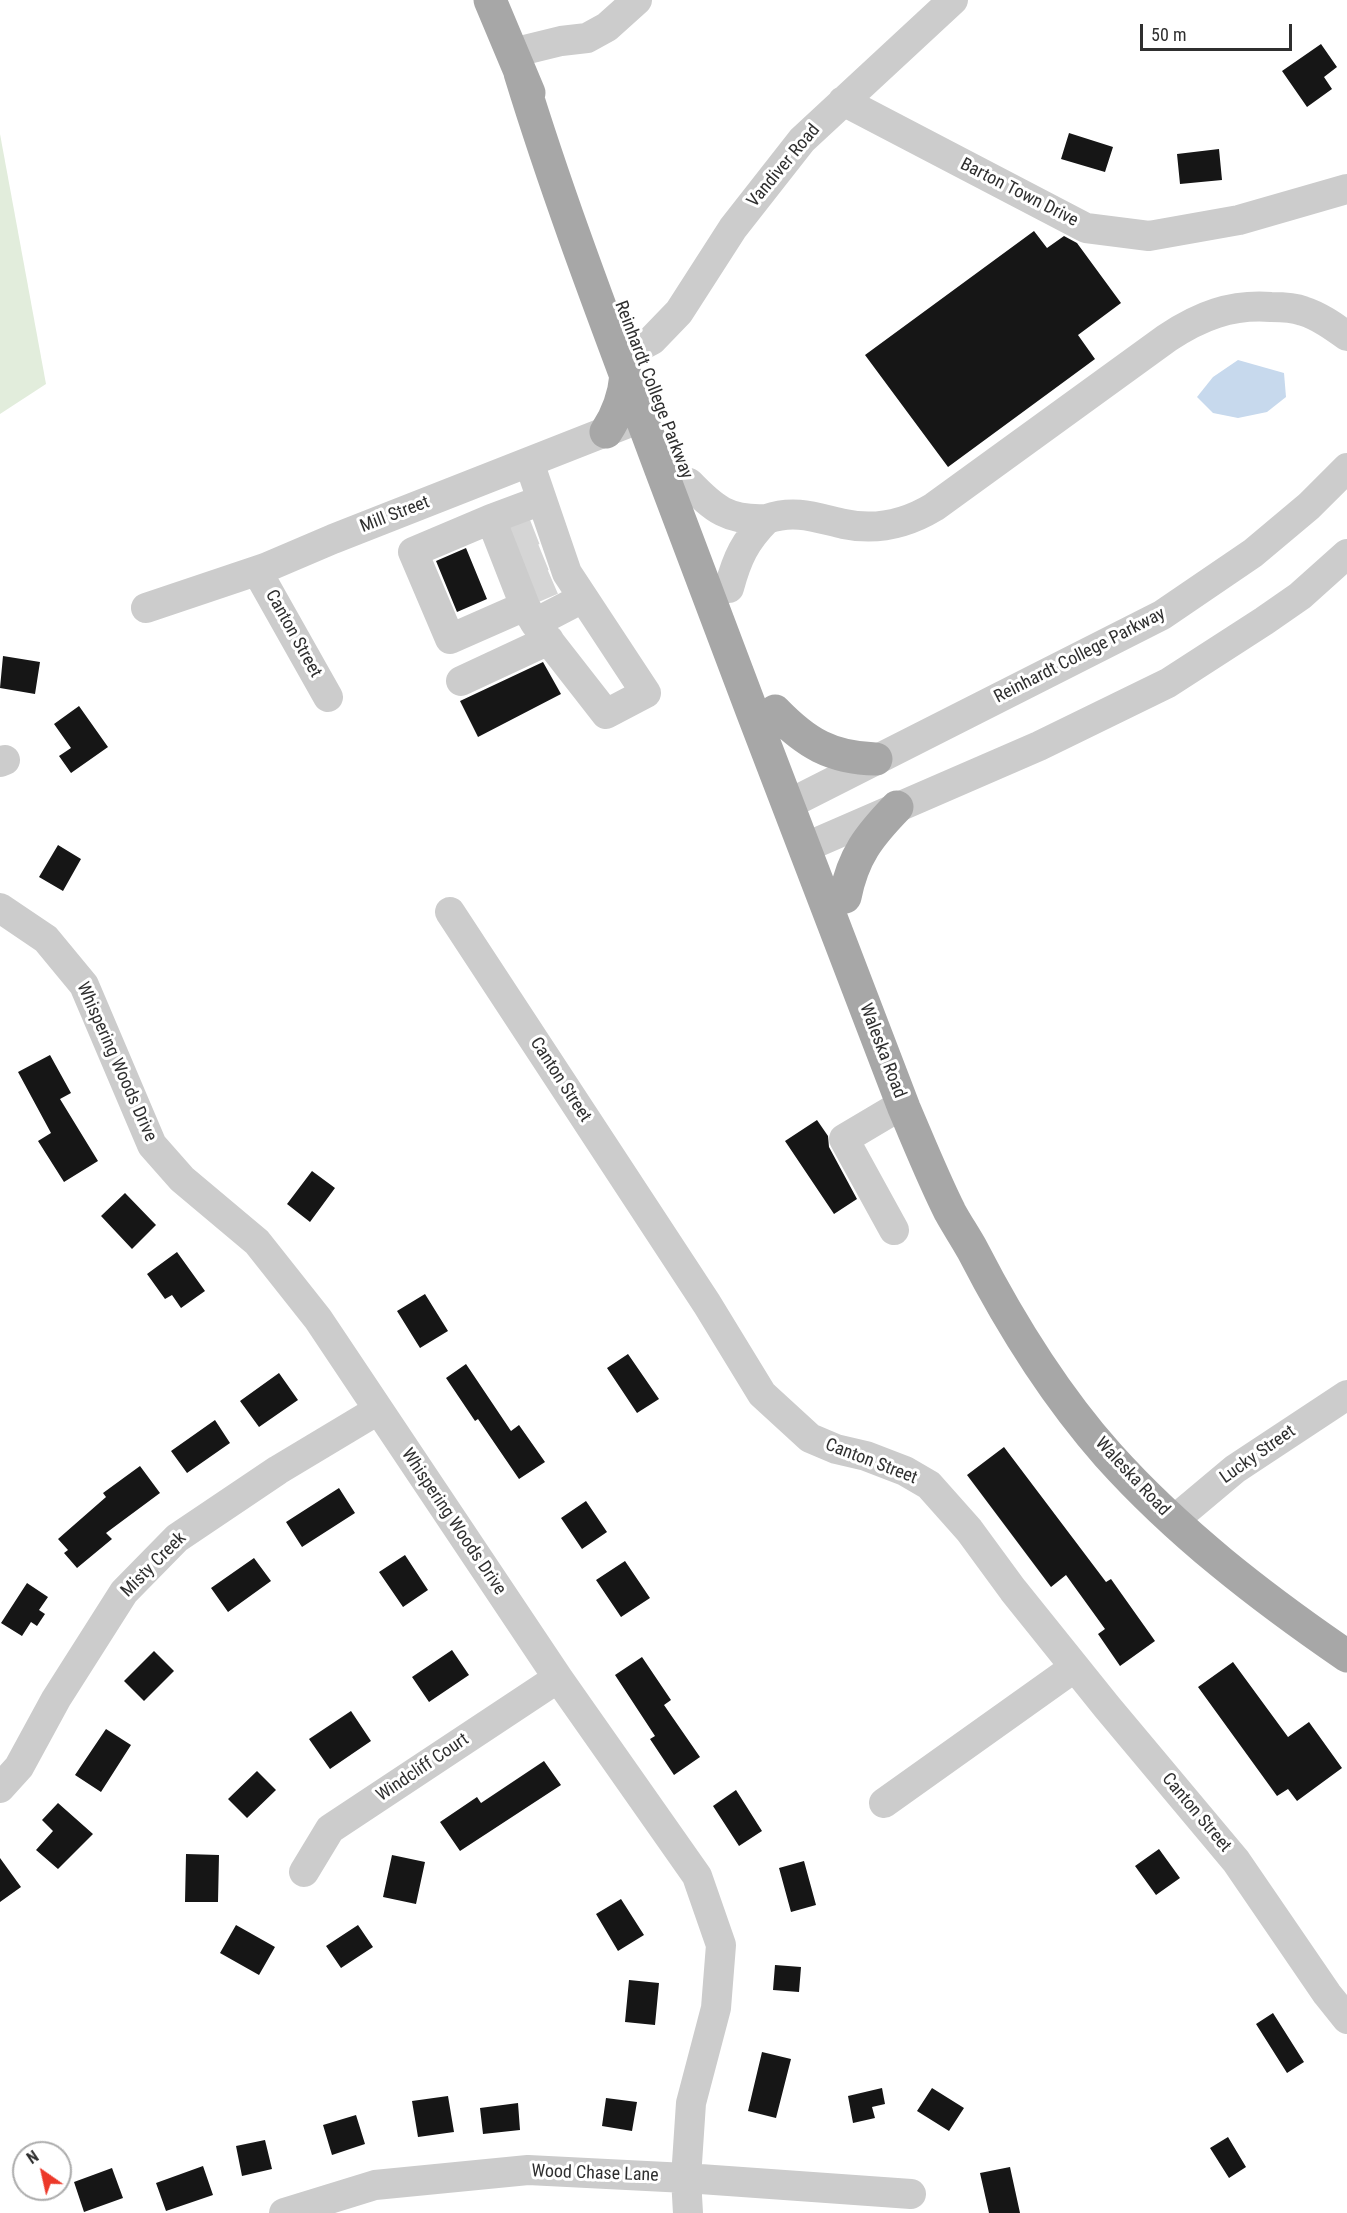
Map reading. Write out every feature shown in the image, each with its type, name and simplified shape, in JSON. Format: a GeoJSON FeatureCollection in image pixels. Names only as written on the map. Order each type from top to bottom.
{"type":"FeatureCollection","features":[{"type":"Feature","properties":{"kind":"main road","name":"Reinhardt College Parkway"},"geometry":{"type":"LineString","coordinates":[[490,0],[516,63],[544,152],[632,361],[679,486]]}},
{"type":"Feature","properties":{"kind":"main road","name":"Reinhardt College Parkway"},"geometry":{"type":"LineString","coordinates":[[632,361],[642,418],[679,486],[729,588],[775,711],[797,800]]}},
{"type":"Feature","properties":{"kind":"main road"},"geometry":{"type":"LineString","coordinates":[[606,432],[621,404],[632,361]]}},
{"type":"Feature","properties":{"kind":"main road"},"geometry":{"type":"LineString","coordinates":[[679,486],[814,844]]}},
{"type":"Feature","properties":{"kind":"main road"},"geometry":{"type":"LineString","coordinates":[[775,711],[793,730],[823,749],[856,759],[876,759]]}},
{"type":"Feature","properties":{"kind":"main road"},"geometry":{"type":"LineString","coordinates":[[845,897],[852,870],[864,844],[897,807]]}},
{"type":"Feature","properties":{"kind":"main road","name":"Waleska Road"},"geometry":{"type":"LineString","coordinates":[[814,844],[845,897],[941,1155],[971,1249]]}},
{"type":"Feature","properties":{"kind":"main road","name":"Waleska Road"},"geometry":{"type":"LineString","coordinates":[[814,844],[903,1104],[926,1162],[951,1214],[987,1279],[1040,1367],[1108,1454],[1173,1521],[1279,1610],[1347,1656]]}},
{"type":"Feature","properties":{"kind":"street"},"geometry":{"type":"LineString","coordinates":[[516,63],[561,41],[587,38],[607,27],[637,0]]}},
{"type":"Feature","properties":{"kind":"street","name":"Vandiver Road"},"geometry":{"type":"LineString","coordinates":[[632,361],[680,312],[733,228],[802,140],[953,0]]}},
{"type":"Feature","properties":{"kind":"street","name":"Barton Town Drive"},"geometry":{"type":"LineString","coordinates":[[843,101],[1086,228],[1149,236],[1239,220],[1347,189]]}},
{"type":"Feature","properties":{"kind":"street"},"geometry":{"type":"LineString","coordinates":[[679,486],[728,515],[752,520],[796,513],[861,526],[895,525],[933,507],[1175,333],[1197,320],[1231,308],[1302,310],[1329,323],[1347,336]]}},
{"type":"Feature","properties":{"kind":"street","name":"Mill Street"},"geometry":{"type":"LineString","coordinates":[[146,608],[257,571],[642,418]]}},
{"type":"Feature","properties":{"kind":"street"},"geometry":{"type":"LineString","coordinates":[[461,681],[535,566],[529,462]]}},
{"type":"Feature","properties":{"kind":"street","name":"Reinhardt College Parkway"},"geometry":{"type":"LineString","coordinates":[[797,800],[1170,610],[1253,554],[1309,506],[1347,468]]}},
{"type":"Feature","properties":{"kind":"street"},"geometry":{"type":"LineString","coordinates":[[729,588],[742,549],[749,537],[767,519]]}},
{"type":"Feature","properties":{"kind":"street"},"geometry":{"type":"LineString","coordinates":[[814,844],[1039,746],[1167,684],[1300,596],[1347,554]]}},
{"type":"Feature","properties":{"kind":"street","name":"Canton Street"},"geometry":{"type":"LineString","coordinates":[[257,571],[328,697]]}},
{"type":"Feature","properties":{"kind":"street","name":"Whispering Woods Drive"},"geometry":{"type":"LineString","coordinates":[[0,908],[46,939],[84,985],[152,1145],[182,1179],[256,1242],[318,1319],[558,1678],[697,1876],[721,1945],[717,2008],[691,2103],[686,2178],[688,2213]]}},
{"type":"Feature","properties":{"kind":"street","name":"Canton Street"},"geometry":{"type":"LineString","coordinates":[[450,912],[707,1304],[762,1394],[810,1438],[836,1449],[866,1456],[905,1471],[930,1485],[969,1530],[1075,1667],[1236,1861],[1327,1994],[1347,2019]]}},
{"type":"Feature","properties":{"kind":"street"},"geometry":{"type":"LineString","coordinates":[[894,1230],[844,1139],[903,1104]]}},
{"type":"Feature","properties":{"kind":"street","name":"Lucky Street"},"geometry":{"type":"LineString","coordinates":[[1173,1521],[1234,1469],[1347,1395]]}},
{"type":"Feature","properties":{"kind":"street","name":"Misty Creek"},"geometry":{"type":"LineString","coordinates":[[0,1788],[18,1767],[56,1699],[124,1592],[177,1538],[278,1470],[378,1410]]}},
{"type":"Feature","properties":{"kind":"street"},"geometry":{"type":"LineString","coordinates":[[884,1803],[1075,1667]]}},
{"type":"Feature","properties":{"kind":"street","name":"Windcliff Court"},"geometry":{"type":"LineString","coordinates":[[304,1872],[330,1829],[558,1678]]}},
{"type":"Feature","properties":{"kind":"street","name":"Wood Chase Lane"},"geometry":{"type":"LineString","coordinates":[[284,2213],[375,2185],[528,2170],[686,2178],[911,2194]]}},
{"type":"Feature","properties":{"kind":"green space"},"geometry":{"type":"Polygon","coordinates":[[[0,134],[46,384],[0,414],[0,134]]]}},
{"type":"Feature","properties":{"kind":"water"},"geometry":{"type":"Polygon","coordinates":[[[1238,360],[1284,373],[1286,397],[1267,412],[1238,418],[1213,413],[1197,397],[1213,377],[1238,360]]]}},
{"type":"Feature","properties":{"kind":"building"},"geometry":{"type":"Polygon","coordinates":[[[1321,44],[1337,67],[1324,77],[1332,89],[1307,107],[1282,71],[1321,44]]]}},
{"type":"Feature","properties":{"kind":"building"},"geometry":{"type":"Polygon","coordinates":[[[1069,133],[1113,147],[1105,172],[1061,159],[1069,133]]]}},
{"type":"Feature","properties":{"kind":"building"},"geometry":{"type":"Polygon","coordinates":[[[1219,149],[1222,180],[1180,184],[1177,154],[1219,149]]]}},
{"type":"Feature","properties":{"kind":"building"},"geometry":{"type":"Polygon","coordinates":[[[1034,231],[1047,248],[1064,236],[1077,243],[1121,303],[1078,335],[1095,359],[948,467],[865,355],[1034,231]]]}},
{"type":"Feature","properties":{"kind":"building"},"geometry":{"type":"Polygon","coordinates":[[[466,548],[487,599],[457,612],[436,561],[466,548]]]}},
{"type":"Feature","properties":{"kind":"building"},"geometry":{"type":"Polygon","coordinates":[[[3,656],[40,662],[35,694],[0,688],[3,656]]]}},
{"type":"Feature","properties":{"kind":"building"},"geometry":{"type":"Polygon","coordinates":[[[543,662],[561,694],[478,737],[460,701],[543,662]]]}},
{"type":"Feature","properties":{"kind":"building"},"geometry":{"type":"Polygon","coordinates":[[[79,706],[108,747],[71,773],[59,756],[71,748],[54,724],[79,706]]]}},
{"type":"Feature","properties":{"kind":"building"},"geometry":{"type":"Polygon","coordinates":[[[58,845],[81,859],[63,891],[39,877],[58,845]]]}},
{"type":"Feature","properties":{"kind":"building"},"geometry":{"type":"Polygon","coordinates":[[[50,1055],[71,1093],[60,1099],[98,1161],[64,1182],[38,1141],[51,1133],[18,1072],[50,1055]]]}},
{"type":"Feature","properties":{"kind":"building"},"geometry":{"type":"Polygon","coordinates":[[[817,1120],[828,1136],[829,1147],[857,1199],[834,1214],[785,1141],[817,1120]]]}},
{"type":"Feature","properties":{"kind":"building"},"geometry":{"type":"Polygon","coordinates":[[[312,1171],[335,1188],[310,1222],[287,1204],[312,1171]]]}},
{"type":"Feature","properties":{"kind":"building"},"geometry":{"type":"Polygon","coordinates":[[[125,1193],[156,1225],[132,1249],[101,1216],[125,1193]]]}},
{"type":"Feature","properties":{"kind":"building"},"geometry":{"type":"Polygon","coordinates":[[[177,1252],[205,1291],[181,1308],[172,1295],[165,1299],[147,1274],[177,1252]]]}},
{"type":"Feature","properties":{"kind":"building"},"geometry":{"type":"Polygon","coordinates":[[[425,1294],[448,1331],[420,1348],[397,1311],[425,1294]]]}},
{"type":"Feature","properties":{"kind":"building"},"geometry":{"type":"Polygon","coordinates":[[[628,1354],[659,1399],[637,1413],[607,1368],[628,1354]]]}},
{"type":"Feature","properties":{"kind":"building"},"geometry":{"type":"Polygon","coordinates":[[[466,1364],[511,1431],[519,1425],[545,1462],[519,1479],[478,1419],[475,1421],[446,1378],[466,1364]]]}},
{"type":"Feature","properties":{"kind":"building"},"geometry":{"type":"Polygon","coordinates":[[[279,1373],[298,1400],[259,1427],[240,1401],[279,1373]]]}},
{"type":"Feature","properties":{"kind":"building"},"geometry":{"type":"Polygon","coordinates":[[[215,1420],[230,1443],[187,1473],[171,1451],[215,1420]]]}},
{"type":"Feature","properties":{"kind":"building"},"geometry":{"type":"Polygon","coordinates":[[[1004,1447],[1106,1582],[1111,1579],[1155,1641],[1120,1666],[1098,1634],[1105,1629],[1066,1575],[1051,1587],[967,1475],[1004,1447]]]}},
{"type":"Feature","properties":{"kind":"building"},"geometry":{"type":"Polygon","coordinates":[[[140,1466],[160,1493],[106,1533],[112,1539],[77,1568],[64,1553],[68,1550],[58,1539],[106,1497],[103,1493],[140,1466]]]}},
{"type":"Feature","properties":{"kind":"building"},"geometry":{"type":"Polygon","coordinates":[[[339,1488],[355,1513],[302,1547],[286,1522],[339,1488]]]}},
{"type":"Feature","properties":{"kind":"building"},"geometry":{"type":"Polygon","coordinates":[[[586,1501],[607,1532],[582,1549],[561,1518],[586,1501]]]}},
{"type":"Feature","properties":{"kind":"building"},"geometry":{"type":"Polygon","coordinates":[[[405,1555],[428,1590],[403,1607],[379,1572],[405,1555]]]}},
{"type":"Feature","properties":{"kind":"building"},"geometry":{"type":"Polygon","coordinates":[[[254,1558],[271,1581],[228,1612],[211,1588],[254,1558]]]}},
{"type":"Feature","properties":{"kind":"building"},"geometry":{"type":"Polygon","coordinates":[[[625,1561],[650,1598],[621,1617],[596,1580],[625,1561]]]}},
{"type":"Feature","properties":{"kind":"building"},"geometry":{"type":"Polygon","coordinates":[[[27,1583],[48,1597],[39,1610],[45,1614],[37,1626],[31,1622],[22,1636],[1,1623],[27,1583]]]}},
{"type":"Feature","properties":{"kind":"building"},"geometry":{"type":"Polygon","coordinates":[[[452,1650],[469,1675],[429,1702],[412,1677],[452,1650]]]}},
{"type":"Feature","properties":{"kind":"building"},"geometry":{"type":"Polygon","coordinates":[[[154,1651],[174,1671],[144,1701],[124,1681],[154,1651]]]}},
{"type":"Feature","properties":{"kind":"building"},"geometry":{"type":"Polygon","coordinates":[[[642,1657],[671,1700],[664,1705],[700,1757],[674,1775],[650,1739],[655,1736],[615,1675],[642,1657]]]}},
{"type":"Feature","properties":{"kind":"building"},"geometry":{"type":"Polygon","coordinates":[[[1233,1662],[1288,1737],[1309,1722],[1342,1768],[1297,1801],[1288,1789],[1277,1796],[1198,1687],[1233,1662]]]}},
{"type":"Feature","properties":{"kind":"building"},"geometry":{"type":"Polygon","coordinates":[[[351,1711],[371,1741],[330,1769],[309,1739],[351,1711]]]}},
{"type":"Feature","properties":{"kind":"building"},"geometry":{"type":"Polygon","coordinates":[[[106,1729],[131,1745],[101,1792],[75,1775],[106,1729]]]}},
{"type":"Feature","properties":{"kind":"building"},"geometry":{"type":"Polygon","coordinates":[[[544,1761],[561,1785],[460,1851],[440,1822],[477,1797],[481,1803],[544,1761]]]}},
{"type":"Feature","properties":{"kind":"building"},"geometry":{"type":"Polygon","coordinates":[[[257,1771],[276,1790],[247,1818],[228,1799],[257,1771]]]}},
{"type":"Feature","properties":{"kind":"building"},"geometry":{"type":"Polygon","coordinates":[[[736,1790],[762,1831],[739,1846],[713,1806],[736,1790]]]}},
{"type":"Feature","properties":{"kind":"building"},"geometry":{"type":"Polygon","coordinates":[[[58,1803],[93,1834],[58,1869],[36,1850],[53,1831],[42,1820],[58,1803]]]}},
{"type":"Feature","properties":{"kind":"building"},"geometry":{"type":"Polygon","coordinates":[[[1159,1849],[1180,1878],[1156,1895],[1135,1866],[1159,1849]]]}},
{"type":"Feature","properties":{"kind":"building"},"geometry":{"type":"Polygon","coordinates":[[[186,1854],[219,1855],[218,1902],[185,1902],[186,1854]]]}},
{"type":"Feature","properties":{"kind":"building"},"geometry":{"type":"Polygon","coordinates":[[[392,1855],[425,1862],[416,1904],[383,1897],[392,1855]]]}},
{"type":"Feature","properties":{"kind":"building"},"geometry":{"type":"Polygon","coordinates":[[[0,1858],[21,1887],[0,1902],[0,1858]]]}},
{"type":"Feature","properties":{"kind":"building"},"geometry":{"type":"Polygon","coordinates":[[[804,1861],[816,1905],[791,1912],[779,1868],[804,1861]]]}},
{"type":"Feature","properties":{"kind":"building"},"geometry":{"type":"Polygon","coordinates":[[[621,1899],[644,1935],[618,1951],[596,1914],[621,1899]]]}},
{"type":"Feature","properties":{"kind":"building"},"geometry":{"type":"Polygon","coordinates":[[[236,1925],[275,1947],[259,1975],[220,1953],[236,1925]]]}},
{"type":"Feature","properties":{"kind":"building"},"geometry":{"type":"Polygon","coordinates":[[[358,1925],[373,1947],[341,1968],[326,1946],[358,1925]]]}},
{"type":"Feature","properties":{"kind":"building"},"geometry":{"type":"Polygon","coordinates":[[[775,1965],[801,1967],[799,1992],[773,1990],[775,1965]]]}},
{"type":"Feature","properties":{"kind":"building"},"geometry":{"type":"Polygon","coordinates":[[[629,1980],[659,1983],[655,2025],[625,2022],[629,1980]]]}},
{"type":"Feature","properties":{"kind":"building"},"geometry":{"type":"Polygon","coordinates":[[[1273,2013],[1304,2062],[1287,2073],[1256,2024],[1273,2013]]]}},
{"type":"Feature","properties":{"kind":"building"},"geometry":{"type":"Polygon","coordinates":[[[762,2052],[791,2059],[776,2118],[748,2111],[762,2052]]]}},
{"type":"Feature","properties":{"kind":"building"},"geometry":{"type":"Polygon","coordinates":[[[882,2088],[885,2104],[872,2107],[875,2118],[853,2123],[848,2096],[882,2088]]]}},
{"type":"Feature","properties":{"kind":"building"},"geometry":{"type":"Polygon","coordinates":[[[932,2088],[964,2108],[949,2131],[917,2111],[932,2088]]]}},
{"type":"Feature","properties":{"kind":"building"},"geometry":{"type":"Polygon","coordinates":[[[448,2096],[454,2132],[418,2137],[412,2101],[448,2096]]]}},
{"type":"Feature","properties":{"kind":"building"},"geometry":{"type":"Polygon","coordinates":[[[606,2098],[637,2102],[632,2131],[602,2126],[606,2098]]]}},
{"type":"Feature","properties":{"kind":"building"},"geometry":{"type":"Polygon","coordinates":[[[518,2103],[520,2130],[483,2134],[480,2108],[518,2103]]]}},
{"type":"Feature","properties":{"kind":"building"},"geometry":{"type":"Polygon","coordinates":[[[356,2115],[365,2144],[332,2155],[323,2125],[356,2115]]]}},
{"type":"Feature","properties":{"kind":"building"},"geometry":{"type":"Polygon","coordinates":[[[1228,2137],[1246,2167],[1229,2178],[1210,2148],[1228,2137]]]}},
{"type":"Feature","properties":{"kind":"building"},"geometry":{"type":"Polygon","coordinates":[[[265,2140],[272,2169],[242,2176],[236,2146],[265,2140]]]}},
{"type":"Feature","properties":{"kind":"building"},"geometry":{"type":"Polygon","coordinates":[[[203,2166],[213,2195],[166,2211],[156,2183],[203,2166]]]}},
{"type":"Feature","properties":{"kind":"building"},"geometry":{"type":"Polygon","coordinates":[[[1010,2167],[1020,2213],[989,2213],[980,2173],[1010,2167]]]}},
{"type":"Feature","properties":{"kind":"building"},"geometry":{"type":"Polygon","coordinates":[[[112,2168],[123,2198],[84,2212],[74,2182],[112,2168]]]}},
{"type":"Feature","properties":{"kind":"tunnel"},"geometry":{"type":"LineString","coordinates":[[511,539],[534,530]]}},
{"type":"Feature","properties":{"kind":"tunnel"},"geometry":{"type":"LineString","coordinates":[[521,565],[543,556]]}},
{"type":"Feature","properties":{"kind":"tunnel"},"geometry":{"type":"LineString","coordinates":[[531,589],[552,580]]}}]}
